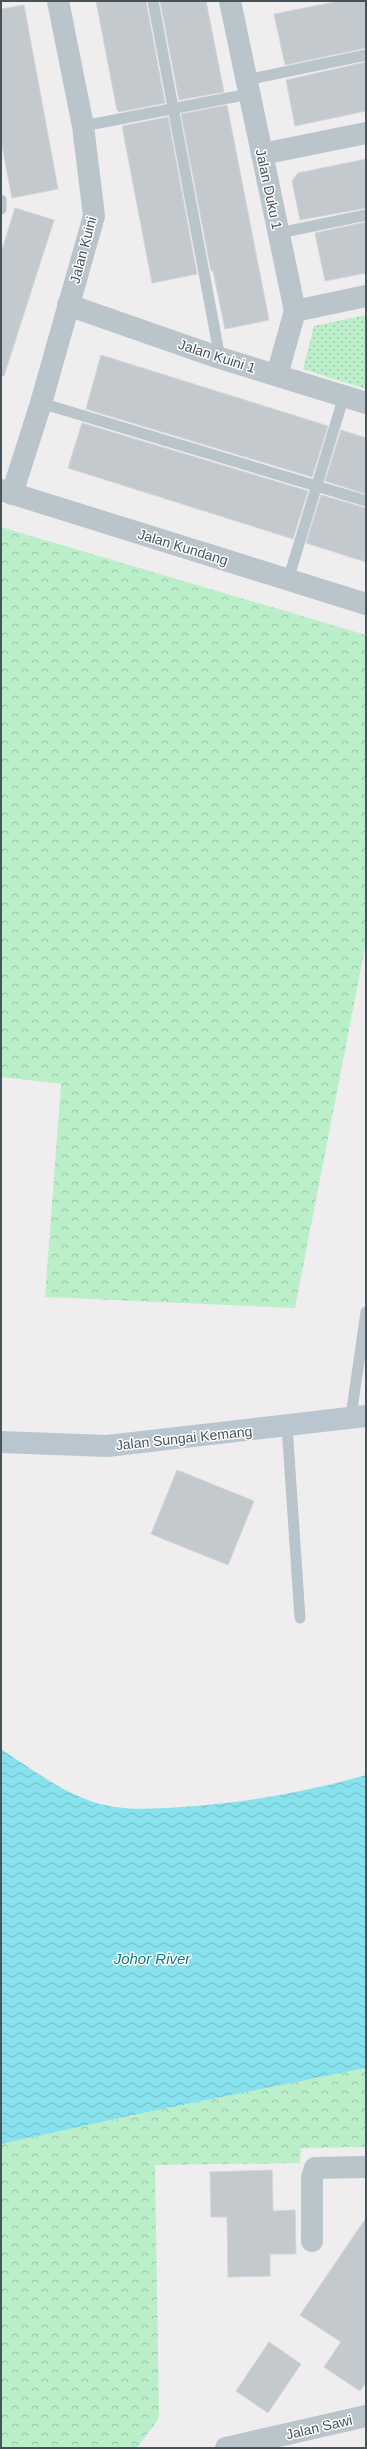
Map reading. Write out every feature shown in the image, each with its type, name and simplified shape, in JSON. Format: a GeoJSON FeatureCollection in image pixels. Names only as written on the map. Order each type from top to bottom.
{"type":"FeatureCollection","features":[{"type":"Feature","properties":{"kind":"street","name":"Jalan Kuini"},"geometry":{"type":"LineString","coordinates":[[6,492],[41,403],[94,216],[83,126],[58,1]]}},
{"type":"Feature","properties":{"kind":"street","name":"Jalan Duku 1"},"geometry":{"type":"LineString","coordinates":[[230,1],[295,311],[277,375]]}},
{"type":"Feature","properties":{"kind":"street"},"geometry":{"type":"LineString","coordinates":[[262,154],[366,133]]}},
{"type":"Feature","properties":{"kind":"street"},"geometry":{"type":"LineString","coordinates":[[295,311],[366,296]]}},
{"type":"Feature","properties":{"kind":"street","name":"Jalan Kuini 1"},"geometry":{"type":"LineString","coordinates":[[68,305],[220,358],[366,403]]}},
{"type":"Feature","properties":{"kind":"street","name":"Jalan Kundang"},"geometry":{"type":"LineString","coordinates":[[6,492],[366,604]]}},
{"type":"Feature","properties":{"kind":"street","name":"Jalan Sungai Kemang"},"geometry":{"type":"LineString","coordinates":[[1,1442],[106,1446],[287,1426],[359,1416]]}},
{"type":"Feature","properties":{"kind":"street"},"geometry":{"type":"LineString","coordinates":[[312,2241],[312,2178],[315,2168],[366,2167]]}},
{"type":"Feature","properties":{"kind":"street","name":"Jalan Sawi"},"geometry":{"type":"LineString","coordinates":[[226,2448],[366,2416]]}},
{"type":"Feature","properties":{"kind":"lane"},"geometry":{"type":"LineString","coordinates":[[152,1],[220,358]]}},
{"type":"Feature","properties":{"kind":"lane"},"geometry":{"type":"LineString","coordinates":[[83,126],[173,108],[366,55]]}},
{"type":"Feature","properties":{"kind":"lane"},"geometry":{"type":"LineString","coordinates":[[1,200],[1,209]]}},
{"type":"Feature","properties":{"kind":"lane"},"geometry":{"type":"LineString","coordinates":[[279,233],[366,215]]}},
{"type":"Feature","properties":{"kind":"lane"},"geometry":{"type":"LineString","coordinates":[[288,580],[344,396]]}},
{"type":"Feature","properties":{"kind":"lane"},"geometry":{"type":"LineString","coordinates":[[41,403],[366,501]]}},
{"type":"Feature","properties":{"kind":"lane"},"geometry":{"type":"LineString","coordinates":[[359,1416],[366,1312]]}},
{"type":"Feature","properties":{"kind":"lane"},"geometry":{"type":"LineString","coordinates":[[287,1426],[300,1618]]}},
{"type":"Feature","properties":{"kind":"green space"},"geometry":{"type":"Polygon","coordinates":[[[366,315],[366,389],[303,369],[314,326],[366,315]]]}},
{"type":"Feature","properties":{"kind":"green space"},"geometry":{"type":"Polygon","coordinates":[[[1,527],[366,635],[366,942],[295,1308],[45,1297],[61,1084],[1,1077],[1,527]]]}},
{"type":"Feature","properties":{"kind":"green space"},"geometry":{"type":"Polygon","coordinates":[[[366,2068],[366,2147],[301,2148],[300,2163],[155,2165],[159,2418],[137,2448],[1,2448],[1,2144],[143,2113],[366,2068]]]}},
{"type":"Feature","properties":{"kind":"water","name":"Johor River"},"geometry":{"type":"Polygon","coordinates":[[[1,1749],[68,1791],[93,1802],[126,1808],[148,1809],[181,1807],[251,1800],[321,1787],[366,1775],[366,2068],[143,2113],[1,2144],[1,1749]]]}},
{"type":"Feature","properties":{"kind":"building"},"geometry":{"type":"Polygon","coordinates":[[[96,1],[146,1],[165,103],[119,112],[117,110],[96,1]]]}},
{"type":"Feature","properties":{"kind":"building"},"geometry":{"type":"Polygon","coordinates":[[[160,1],[206,1],[224,92],[179,100],[160,1]]]}},
{"type":"Feature","properties":{"kind":"building"},"geometry":{"type":"Polygon","coordinates":[[[340,1],[366,1],[366,48],[285,65],[274,14],[340,1]]]}},
{"type":"Feature","properties":{"kind":"building"},"geometry":{"type":"Polygon","coordinates":[[[24,5],[58,189],[12,198],[1,141],[1,9],[24,5]]]}},
{"type":"Feature","properties":{"kind":"building"},"geometry":{"type":"Polygon","coordinates":[[[366,62],[366,111],[295,126],[286,80],[366,62]]]}},
{"type":"Feature","properties":{"kind":"building"},"geometry":{"type":"Polygon","coordinates":[[[227,105],[269,320],[225,329],[213,271],[211,271],[181,114],[227,105]]]}},
{"type":"Feature","properties":{"kind":"building"},"geometry":{"type":"Polygon","coordinates":[[[168,117],[197,274],[152,283],[122,126],[168,117]]]}},
{"type":"Feature","properties":{"kind":"building"},"geometry":{"type":"Polygon","coordinates":[[[366,159],[366,208],[300,220],[292,181],[298,173],[366,159]]]}},
{"type":"Feature","properties":{"kind":"building"},"geometry":{"type":"Polygon","coordinates":[[[15,208],[54,220],[4,376],[1,376],[1,253],[15,208]]]}},
{"type":"Feature","properties":{"kind":"building"},"geometry":{"type":"Polygon","coordinates":[[[366,222],[366,273],[325,281],[315,233],[366,222]]]}},
{"type":"Feature","properties":{"kind":"building"},"geometry":{"type":"Polygon","coordinates":[[[101,355],[328,426],[312,477],[86,409],[101,355]]]}},
{"type":"Feature","properties":{"kind":"building"},"geometry":{"type":"Polygon","coordinates":[[[82,423],[308,491],[293,539],[68,468],[82,423]]]}},
{"type":"Feature","properties":{"kind":"building"},"geometry":{"type":"Polygon","coordinates":[[[341,430],[366,438],[366,494],[325,481],[341,430]]]}},
{"type":"Feature","properties":{"kind":"building"},"geometry":{"type":"Polygon","coordinates":[[[321,495],[366,508],[366,562],[306,543],[321,495]]]}},
{"type":"Feature","properties":{"kind":"building"},"geometry":{"type":"Polygon","coordinates":[[[177,1470],[254,1501],[228,1565],[151,1534],[177,1470]]]}},
{"type":"Feature","properties":{"kind":"building"},"geometry":{"type":"Polygon","coordinates":[[[272,2170],[273,2211],[295,2210],[296,2254],[270,2254],[270,2276],[228,2277],[227,2217],[211,2217],[210,2172],[272,2170]]]}},
{"type":"Feature","properties":{"kind":"building"},"geometry":{"type":"Polygon","coordinates":[[[366,2218],[366,2382],[360,2391],[324,2367],[341,2342],[300,2315],[366,2218]]]}},
{"type":"Feature","properties":{"kind":"building"},"geometry":{"type":"Polygon","coordinates":[[[269,2342],[301,2364],[268,2413],[236,2391],[269,2342]]]}}]}
